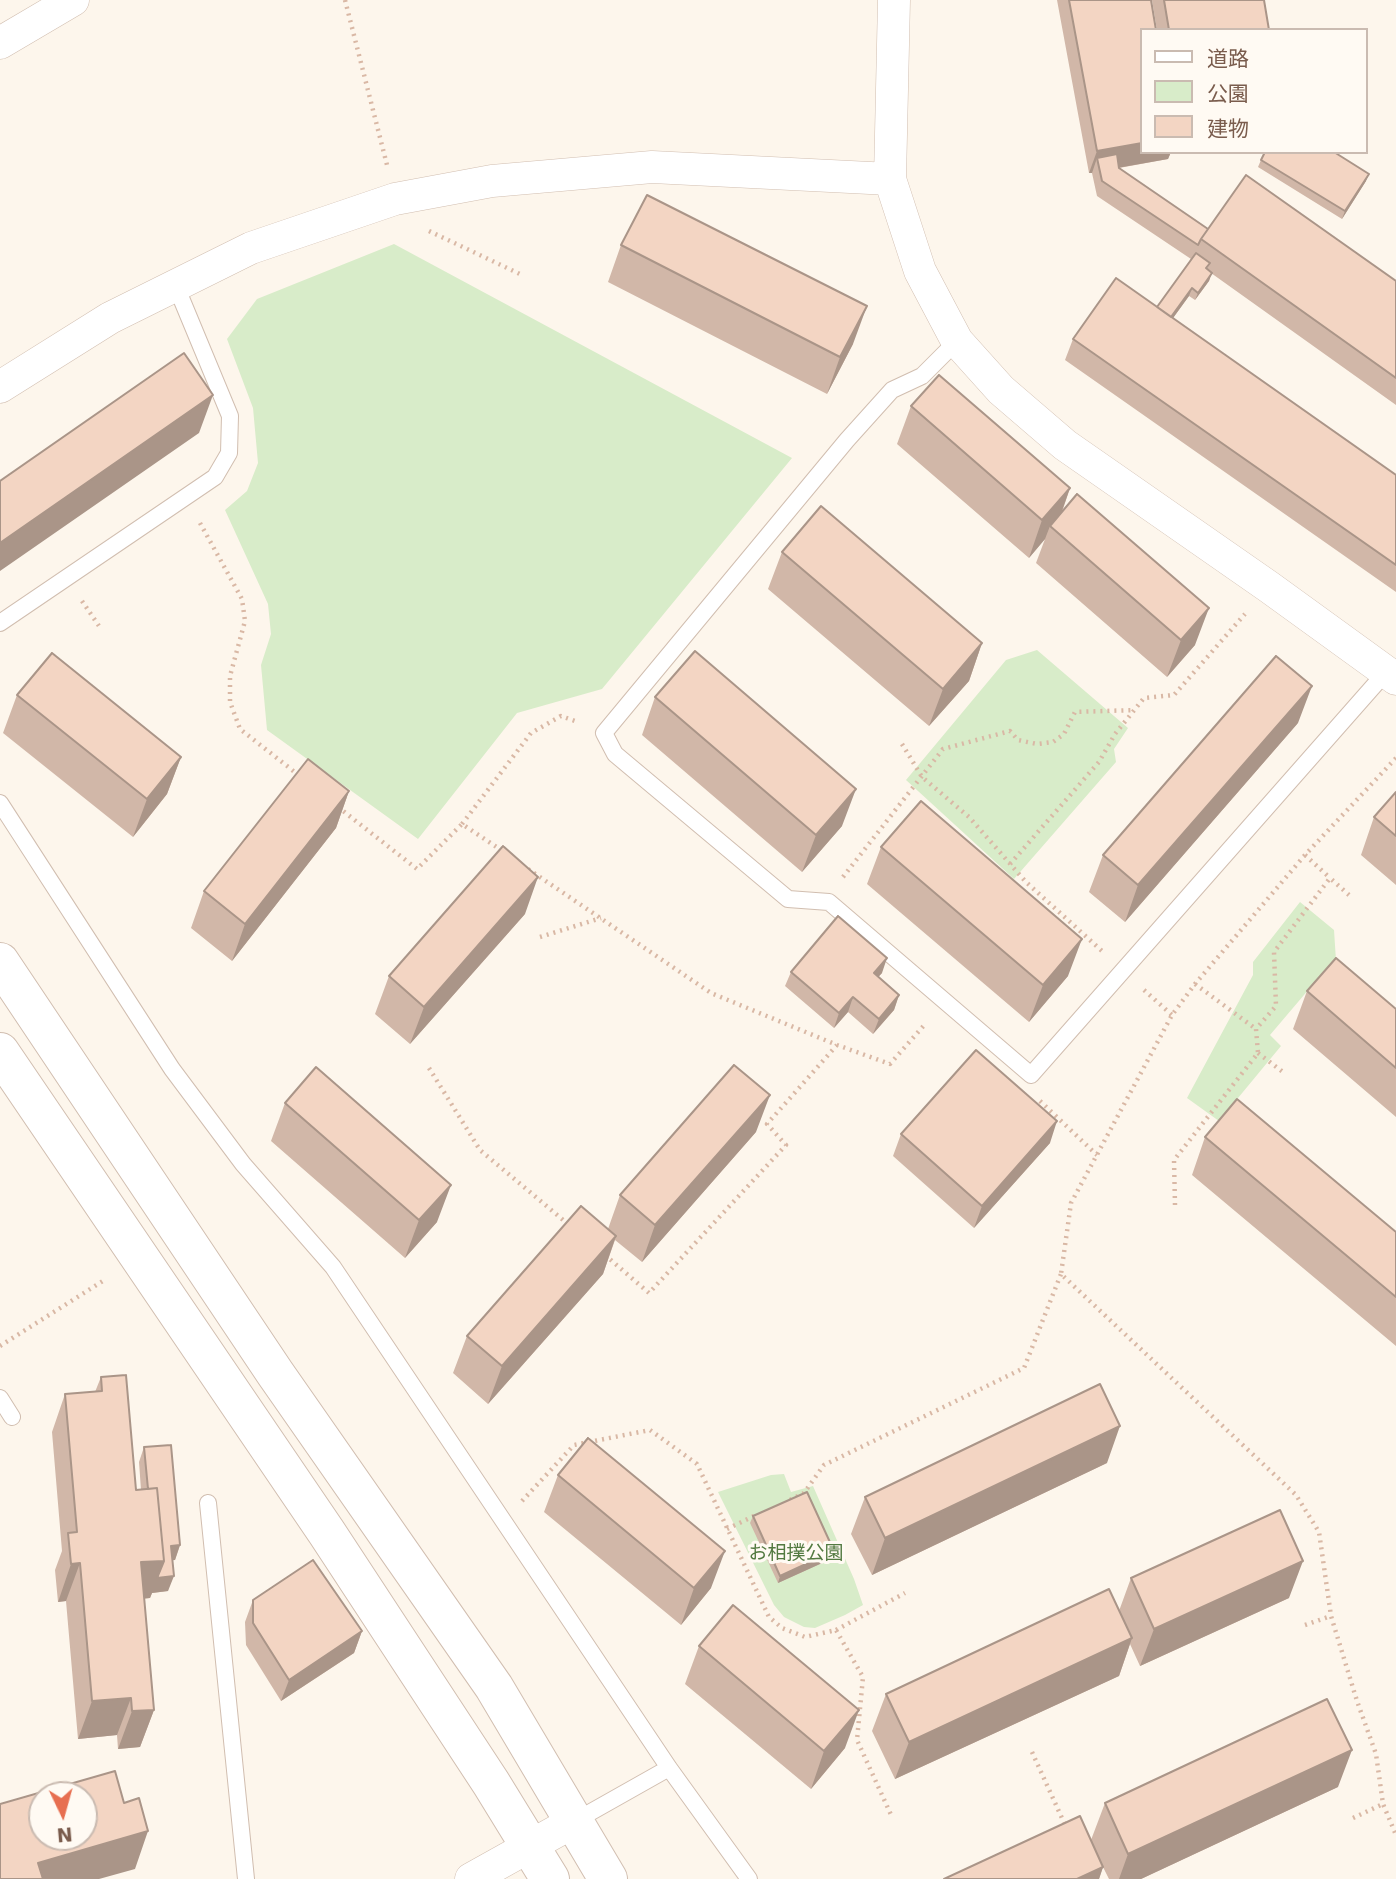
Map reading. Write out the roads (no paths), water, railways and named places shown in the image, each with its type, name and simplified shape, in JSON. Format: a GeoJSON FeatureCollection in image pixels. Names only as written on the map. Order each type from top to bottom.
{"type":"FeatureCollection","features":[{"type":"Feature","properties":{"kind":"street"},"geometry":{"type":"LineString","coordinates":[[0,43],[74,0]]}},
{"type":"Feature","properties":{"kind":"street"},"geometry":{"type":"LineString","coordinates":[[894,0],[890,179],[920,271],[957,341],[1001,390],[1065,445],[1391,676]]}},
{"type":"Feature","properties":{"kind":"street"},"geometry":{"type":"LineString","coordinates":[[0,387],[110,318],[251,248],[395,199],[492,181],[652,167],[890,179]]}},
{"type":"Feature","properties":{"kind":"street"},"geometry":{"type":"LineString","coordinates":[[0,962],[275,1373],[494,1687],[608,1879]]}},
{"type":"Feature","properties":{"kind":"street"},"geometry":{"type":"LineString","coordinates":[[0,1052],[327,1533],[491,1783],[550,1879]]}},
{"type":"Feature","properties":{"kind":"street"},"geometry":{"type":"LineString","coordinates":[[471,1879],[575,1821]]}},
{"type":"Feature","properties":{"kind":"lane"},"geometry":{"type":"LineString","coordinates":[[0,623],[215,477],[229,453],[230,416],[176,286]]}},
{"type":"Feature","properties":{"kind":"lane"},"geometry":{"type":"LineString","coordinates":[[957,341],[922,376],[892,390],[847,440],[604,733],[615,754],[788,899],[829,902],[1031,1075],[1391,676]]}},
{"type":"Feature","properties":{"kind":"lane"},"geometry":{"type":"LineString","coordinates":[[0,803],[172,1069],[243,1164],[333,1268],[669,1769],[749,1879]]}},
{"type":"Feature","properties":{"kind":"lane"},"geometry":{"type":"LineString","coordinates":[[0,1398],[12,1417]]}},
{"type":"Feature","properties":{"kind":"lane"},"geometry":{"type":"LineString","coordinates":[[208,1503],[246,1879]]}},
{"type":"Feature","properties":{"kind":"lane"},"geometry":{"type":"LineString","coordinates":[[575,1821],[669,1769]]}},
{"type":"Feature","properties":{"kind":"park label","name":"お相撲公園"},"geometry":{"type":"Point","coordinates":[796,1554]}}]}
